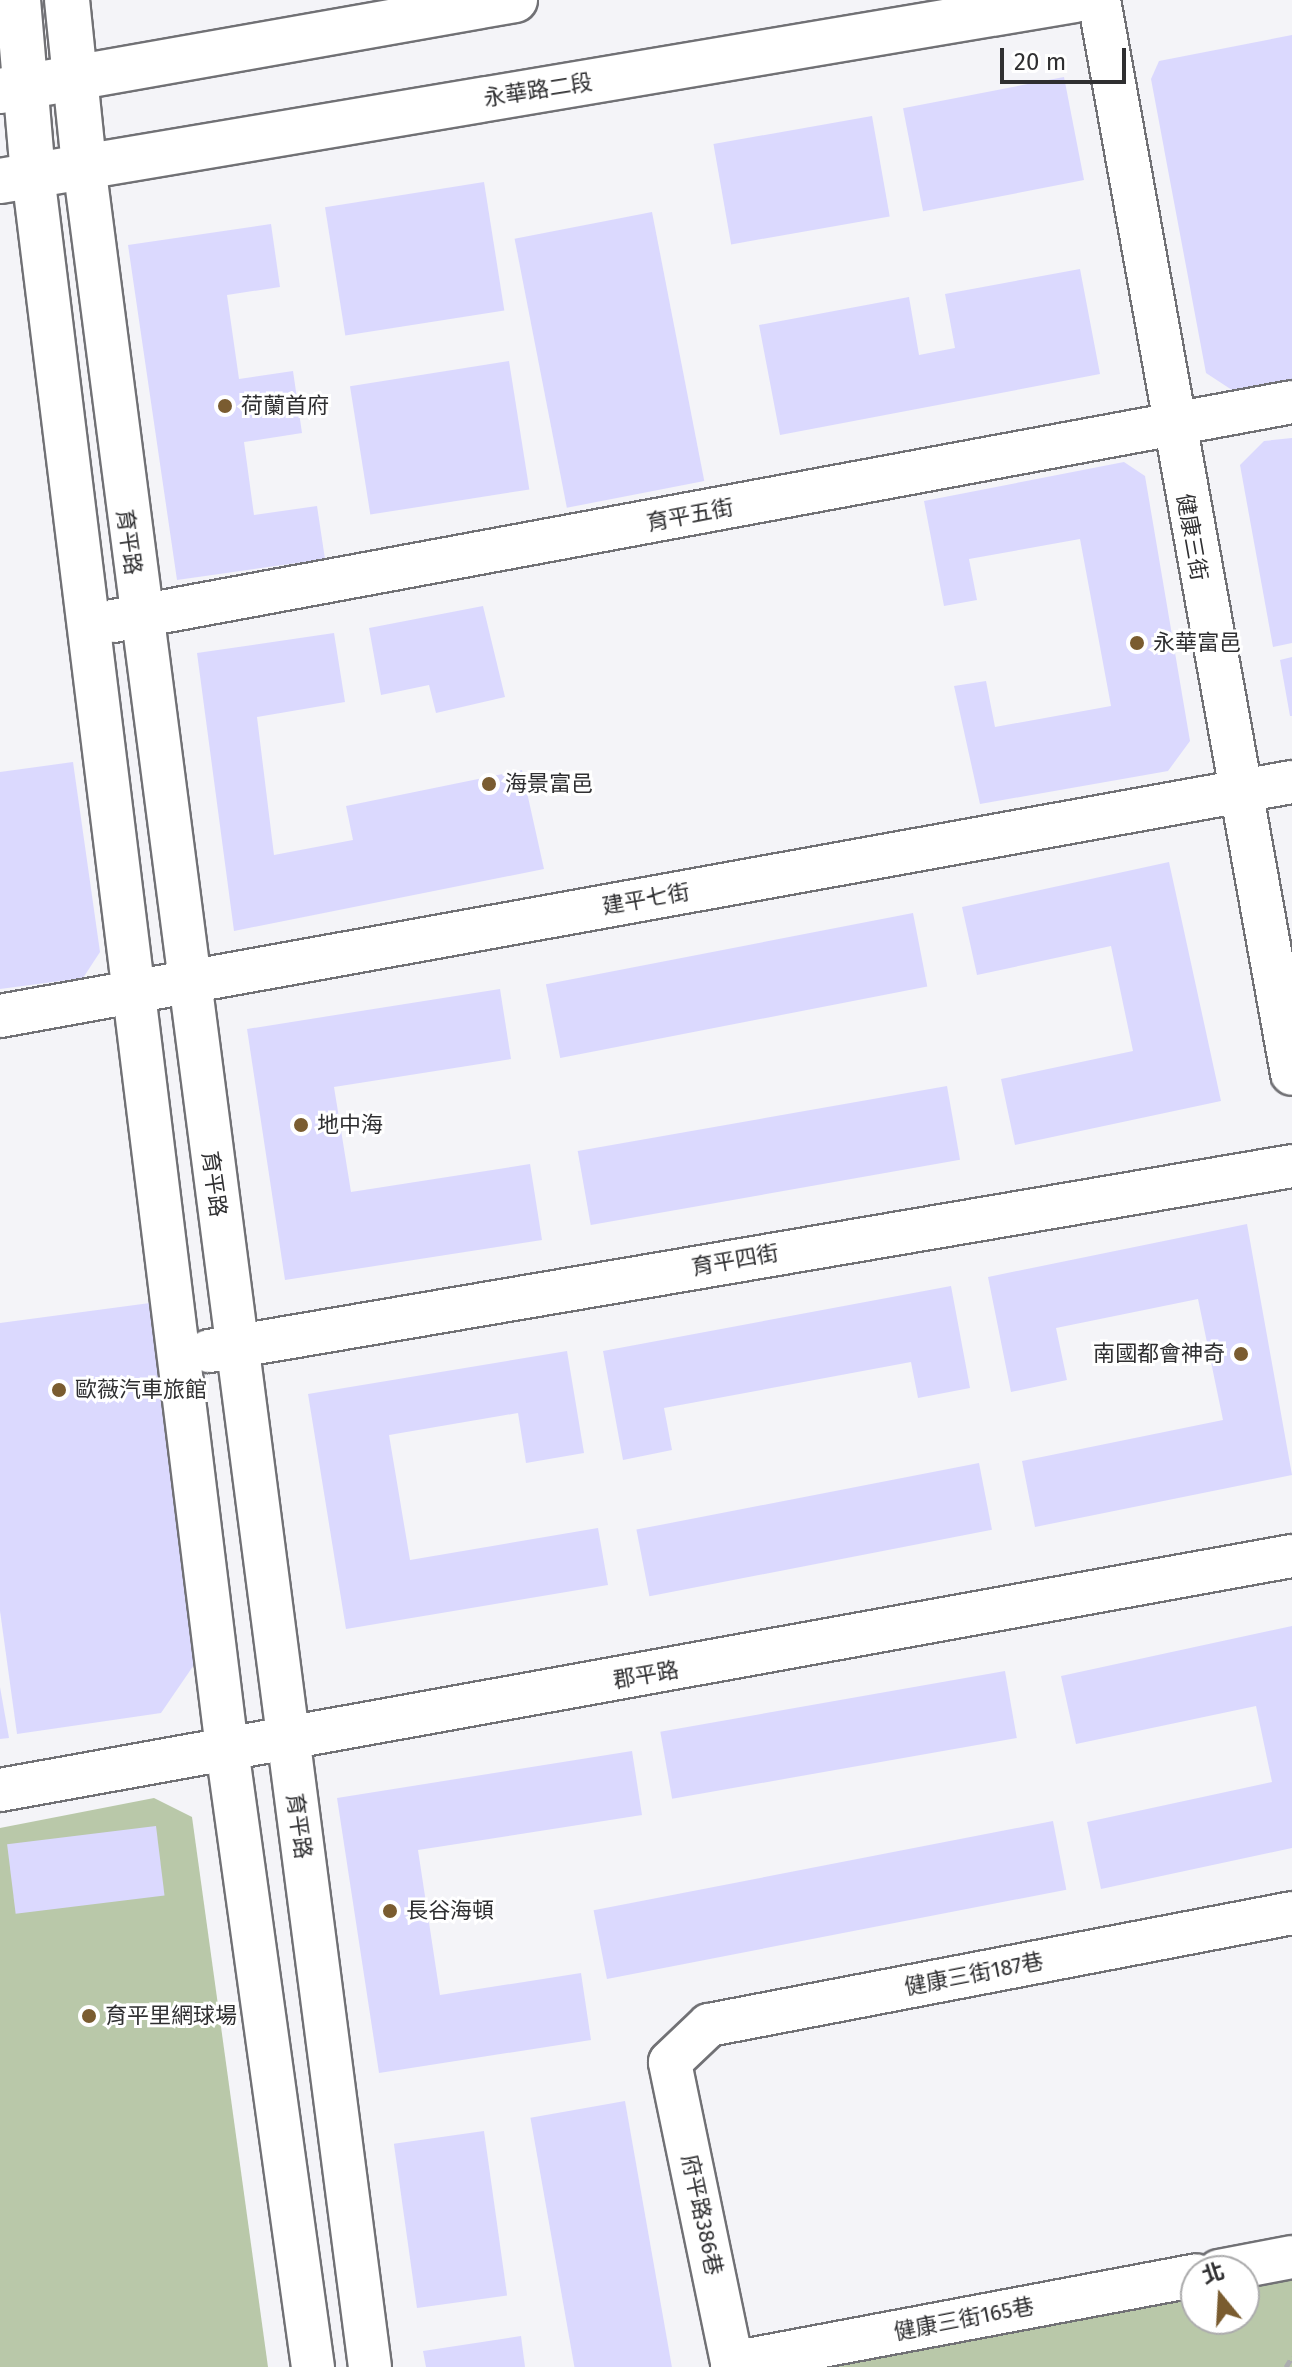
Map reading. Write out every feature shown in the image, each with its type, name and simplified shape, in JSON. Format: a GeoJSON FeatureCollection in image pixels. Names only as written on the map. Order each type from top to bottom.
{"type":"FeatureCollection","features":[{"type":"Feature","properties":{"kind":"street"},"geometry":{"type":"LineString","coordinates":[[18,0],[12,89],[17,178],[88,623],[227,1749],[313,2367]]}},
{"type":"Feature","properties":{"kind":"street","name":"育平路"},"geometry":{"type":"LineString","coordinates":[[67,0],[139,618],[370,2367]]}},
{"type":"Feature","properties":{"kind":"street"},"geometry":{"type":"LineString","coordinates":[[12,89],[515,0]]}},
{"type":"Feature","properties":{"kind":"street","name":"永華路二段"},"geometry":{"type":"LineString","coordinates":[[17,178],[1075,0]]}},
{"type":"Feature","properties":{"kind":"street","name":"健康三街"},"geometry":{"type":"LineString","coordinates":[[1099,0],[1237,792],[1292,1074]]}},
{"type":"Feature","properties":{"kind":"street","name":"育平五街"},"geometry":{"type":"LineString","coordinates":[[88,623],[139,618],[1292,402]]}},
{"type":"Feature","properties":{"kind":"street","name":"建平七街"},"geometry":{"type":"LineString","coordinates":[[0,1016],[1292,782]]}},
{"type":"Feature","properties":{"kind":"street","name":"育平四街"},"geometry":{"type":"LineString","coordinates":[[179,1357],[1292,1166]]}},
{"type":"Feature","properties":{"kind":"street","name":"郡平路"},"geometry":{"type":"LineString","coordinates":[[0,1790],[227,1749],[287,1742],[1292,1556]]}},
{"type":"Feature","properties":{"kind":"street","name":"健康三街187巷"},"geometry":{"type":"LineString","coordinates":[[670,2062],[709,2025],[1292,1913]]}},
{"type":"Feature","properties":{"kind":"street","name":"府平路386巷"},"geometry":{"type":"LineString","coordinates":[[670,2062],[733,2365]]}},
{"type":"Feature","properties":{"kind":"street"},"geometry":{"type":"LineString","coordinates":[[1260,2263],[1292,2257]]}},
{"type":"Feature","properties":{"kind":"street","name":"健康三街165巷"},"geometry":{"type":"LineString","coordinates":[[733,2365],[1180,2278]]}},
{"type":"Feature","properties":{"kind":"path"},"geometry":{"type":"LineString","coordinates":[[1286,2367],[1292,2357]]}},
{"type":"Feature","properties":{"kind":"green space"},"geometry":{"type":"Polygon","coordinates":[[[154,1798],[192,1817],[268,2367],[0,2367],[0,1828],[154,1798]]]}},
{"type":"Feature","properties":{"kind":"green space"},"geometry":{"type":"Polygon","coordinates":[[[1292,2278],[1292,2367],[829,2367],[1180,2299],[1180,2335],[1260,2335],[1260,2284],[1292,2278]]]}},
{"type":"Feature","properties":{"kind":"building"},"geometry":{"type":"Polygon","coordinates":[[[1292,35],[1292,381],[1235,392],[1206,373],[1151,79],[1159,61],[1292,35]]]}},
{"type":"Feature","properties":{"kind":"building"},"geometry":{"type":"Polygon","coordinates":[[[1064,77],[1084,180],[923,211],[903,108],[1064,77]]]}},
{"type":"Feature","properties":{"kind":"building"},"geometry":{"type":"Polygon","coordinates":[[[872,116],[890,216],[731,244],[713,144],[872,116]]]}},
{"type":"Feature","properties":{"kind":"building"},"geometry":{"type":"Polygon","coordinates":[[[484,182],[504,310],[345,336],[325,207],[484,182]]]}},
{"type":"Feature","properties":{"kind":"building"},"geometry":{"type":"Polygon","coordinates":[[[652,212],[704,481],[567,508],[515,239],[652,212]]]}},
{"type":"Feature","properties":{"kind":"building","name":"荷蘭首府"},"geometry":{"type":"Polygon","coordinates":[[[271,224],[280,287],[227,295],[239,379],[293,371],[302,433],[244,442],[254,515],[317,506],[325,559],[177,580],[128,245],[271,224]]]}},
{"type":"Feature","properties":{"kind":"building"},"geometry":{"type":"Polygon","coordinates":[[[1080,269],[1100,374],[780,435],[759,325],[909,297],[919,355],[955,348],[945,294],[1080,269]]]}},
{"type":"Feature","properties":{"kind":"building"},"geometry":{"type":"Polygon","coordinates":[[[509,361],[529,489],[370,515],[350,386],[509,361]]]}},
{"type":"Feature","properties":{"kind":"building"},"geometry":{"type":"Polygon","coordinates":[[[1292,438],[1292,643],[1273,647],[1240,465],[1264,441],[1292,438]]]}},
{"type":"Feature","properties":{"kind":"building","name":"永華富邑"},"geometry":{"type":"Polygon","coordinates":[[[1124,462],[1145,476],[1190,741],[1168,771],[980,804],[954,686],[986,681],[995,727],[1111,706],[1080,539],[969,559],[977,600],[944,606],[924,501],[1124,462]]]}},
{"type":"Feature","properties":{"kind":"building"},"geometry":{"type":"Polygon","coordinates":[[[483,606],[505,697],[436,713],[429,685],[381,695],[369,628],[483,606]]]}},
{"type":"Feature","properties":{"kind":"building","name":"海景富邑"},"geometry":{"type":"Polygon","coordinates":[[[334,633],[345,702],[257,717],[274,855],[353,840],[346,806],[522,770],[544,869],[234,931],[197,653],[334,633]]]}},
{"type":"Feature","properties":{"kind":"building"},"geometry":{"type":"Polygon","coordinates":[[[1292,657],[1292,716],[1290,716],[1280,660],[1292,657]]]}},
{"type":"Feature","properties":{"kind":"building"},"geometry":{"type":"Polygon","coordinates":[[[73,762],[100,952],[83,978],[0,989],[0,772],[73,762]]]}},
{"type":"Feature","properties":{"kind":"building"},"geometry":{"type":"Polygon","coordinates":[[[1169,862],[1221,1101],[1015,1145],[1001,1079],[1133,1051],[1111,946],[977,975],[962,907],[1169,862]]]}},
{"type":"Feature","properties":{"kind":"building"},"geometry":{"type":"Polygon","coordinates":[[[913,913],[927,987],[560,1058],[546,984],[913,913]]]}},
{"type":"Feature","properties":{"kind":"building","name":"地中海"},"geometry":{"type":"Polygon","coordinates":[[[500,989],[511,1059],[334,1087],[351,1192],[530,1164],[542,1240],[285,1280],[247,1029],[500,989]]]}},
{"type":"Feature","properties":{"kind":"building"},"geometry":{"type":"Polygon","coordinates":[[[947,1086],[960,1160],[591,1225],[578,1151],[947,1086]]]}},
{"type":"Feature","properties":{"kind":"building","name":"南國都會神奇"},"geometry":{"type":"Polygon","coordinates":[[[1247,1224],[1292,1475],[1035,1527],[1022,1461],[1223,1420],[1198,1299],[1056,1328],[1067,1380],[1011,1392],[988,1277],[1247,1224]]]}},
{"type":"Feature","properties":{"kind":"building"},"geometry":{"type":"Polygon","coordinates":[[[951,1286],[970,1388],[918,1398],[911,1362],[664,1408],[672,1450],[623,1460],[603,1351],[951,1286]]]}},
{"type":"Feature","properties":{"kind":"building"},"geometry":{"type":"Polygon","coordinates":[[[150,1303],[198,1659],[161,1713],[17,1734],[0,1611],[0,1323],[150,1303]]]}},
{"type":"Feature","properties":{"kind":"building"},"geometry":{"type":"Polygon","coordinates":[[[567,1351],[584,1453],[526,1463],[518,1413],[389,1435],[410,1560],[598,1528],[608,1585],[346,1629],[308,1394],[567,1351]]]}},
{"type":"Feature","properties":{"kind":"building"},"geometry":{"type":"Polygon","coordinates":[[[979,1463],[992,1530],[649,1596],[636,1530],[979,1463]]]}},
{"type":"Feature","properties":{"kind":"building"},"geometry":{"type":"Polygon","coordinates":[[[1292,1626],[1292,1848],[1101,1889],[1087,1822],[1272,1782],[1256,1706],[1076,1744],[1061,1676],[1292,1626]]]}},
{"type":"Feature","properties":{"kind":"building"},"geometry":{"type":"Polygon","coordinates":[[[1005,1671],[1017,1738],[672,1799],[660,1732],[1005,1671]]]}},
{"type":"Feature","properties":{"kind":"building"},"geometry":{"type":"Polygon","coordinates":[[[0,1687],[9,1738],[0,1739],[0,1687]]]}},
{"type":"Feature","properties":{"kind":"building","name":"長谷海頓"},"geometry":{"type":"Polygon","coordinates":[[[632,1751],[642,1815],[418,1850],[440,1995],[581,1973],[591,2040],[379,2073],[337,1798],[632,1751]]]}},
{"type":"Feature","properties":{"kind":"building"},"geometry":{"type":"Polygon","coordinates":[[[1053,1821],[1066,1890],[607,1979],[594,1910],[1053,1821]]]}},
{"type":"Feature","properties":{"kind":"building"},"geometry":{"type":"Polygon","coordinates":[[[156,1826],[165,1895],[16,1914],[7,1844],[156,1826]]]}},
{"type":"Feature","properties":{"kind":"building"},"geometry":{"type":"Polygon","coordinates":[[[625,2101],[672,2367],[574,2367],[530,2118],[625,2101]]]}},
{"type":"Feature","properties":{"kind":"building"},"geometry":{"type":"Polygon","coordinates":[[[484,2131],[507,2295],[417,2308],[394,2144],[484,2131]]]}},
{"type":"Feature","properties":{"kind":"building"},"geometry":{"type":"Polygon","coordinates":[[[521,2336],[525,2367],[426,2367],[423,2351],[521,2336]]]}},
{"type":"Feature","properties":{"kind":"place","name":"荷蘭首府"},"geometry":{"type":"Point","coordinates":[225,406]}},
{"type":"Feature","properties":{"kind":"place","name":"永華富邑"},"geometry":{"type":"Point","coordinates":[1137,643]}},
{"type":"Feature","properties":{"kind":"place","name":"海景富邑"},"geometry":{"type":"Point","coordinates":[489,784]}},
{"type":"Feature","properties":{"kind":"place","name":"地中海"},"geometry":{"type":"Point","coordinates":[301,1125]}},
{"type":"Feature","properties":{"kind":"place","name":"南國都會神奇"},"geometry":{"type":"Point","coordinates":[1241,1354]}},
{"type":"Feature","properties":{"kind":"place","name":"歐薇汽車旅館"},"geometry":{"type":"Point","coordinates":[59,1390]}},
{"type":"Feature","properties":{"kind":"place","name":"長谷海頓"},"geometry":{"type":"Point","coordinates":[390,1911]}},
{"type":"Feature","properties":{"kind":"place","name":"育平里網球場"},"geometry":{"type":"Point","coordinates":[89,2016]}}]}
